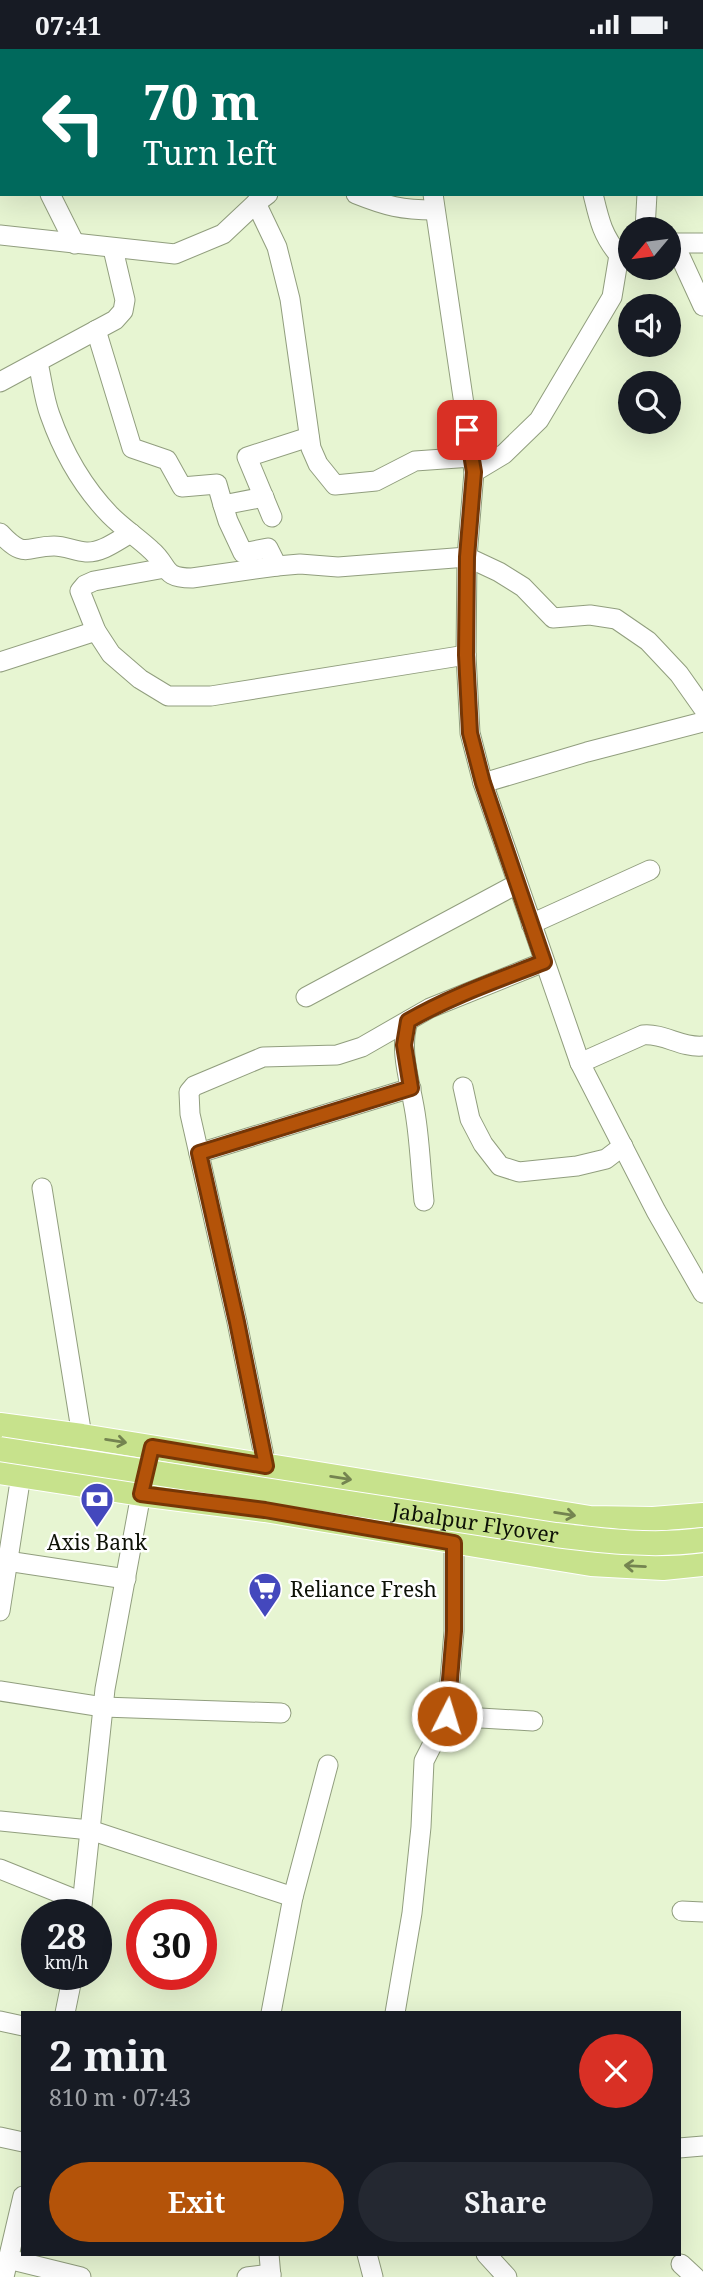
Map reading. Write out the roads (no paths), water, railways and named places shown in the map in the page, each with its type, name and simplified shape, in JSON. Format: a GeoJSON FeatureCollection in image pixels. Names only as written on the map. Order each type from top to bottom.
{"type":"FeatureCollection","features":[{"type":"Feature","properties":{"kind":"main road"},"geometry":{"type":"LineString","coordinates":[[0,1425],[590,1518],[653,1519],[703,1515]]}},
{"type":"Feature","properties":{"kind":"main road","name":"Jabalpur Flyover"},"geometry":{"type":"LineString","coordinates":[[0,1449],[556,1535],[619,1543],[703,1539]]}},
{"type":"Feature","properties":{"kind":"main road"},"geometry":{"type":"LineString","coordinates":[[11,1473],[265,1510],[591,1564],[663,1568],[703,1564]]}},
{"type":"Feature","properties":{"kind":"street"},"geometry":{"type":"LineString","coordinates":[[51,196],[75,244]]}},
{"type":"Feature","properties":{"kind":"street"},"geometry":{"type":"LineString","coordinates":[[361,196],[387,207],[408,210],[433,202],[473,465],[467,557],[466,655],[470,733],[483,783],[580,1063],[703,1293]]}},
{"type":"Feature","properties":{"kind":"street"},"geometry":{"type":"LineString","coordinates":[[594,196],[608,243],[618,248]]}},
{"type":"Feature","properties":{"kind":"street"},"geometry":{"type":"LineString","coordinates":[[646,217],[647,196]]}},
{"type":"Feature","properties":{"kind":"street"},"geometry":{"type":"LineString","coordinates":[[0,235],[175,254],[223,234],[262,198],[290,299],[309,437],[318,464],[335,485],[376,481],[415,461],[473,465],[504,454],[539,420],[612,297],[618,274]]}},
{"type":"Feature","properties":{"kind":"street"},"geometry":{"type":"LineString","coordinates":[[681,243],[703,243]]}},
{"type":"Feature","properties":{"kind":"street"},"geometry":{"type":"LineString","coordinates":[[0,382],[115,320],[123,311],[125,300],[113,249]]}},
{"type":"Feature","properties":{"kind":"street"},"geometry":{"type":"LineString","coordinates":[[681,263],[703,306]]}},
{"type":"Feature","properties":{"kind":"street"},"geometry":{"type":"LineString","coordinates":[[96,330],[132,448],[167,460],[182,487],[217,484],[228,521],[243,552],[268,548],[277,566]]}},
{"type":"Feature","properties":{"kind":"street"},"geometry":{"type":"LineString","coordinates":[[38,363],[49,413],[62,445],[83,481],[111,516],[151,549],[171,575],[192,578],[300,564],[338,567],[467,557],[523,587],[553,618],[590,615],[616,619],[648,641],[679,674],[703,708]]}},
{"type":"Feature","properties":{"kind":"street"},"geometry":{"type":"LineString","coordinates":[[272,517],[247,457],[309,437]]}},
{"type":"Feature","properties":{"kind":"street"},"geometry":{"type":"LineString","coordinates":[[223,505],[264,497]]}},
{"type":"Feature","properties":{"kind":"street"},"geometry":{"type":"LineString","coordinates":[[0,533],[10,544],[22,550],[57,546],[89,553],[131,533]]}},
{"type":"Feature","properties":{"kind":"street"},"geometry":{"type":"LineString","coordinates":[[165,568],[94,581],[80,591],[96,631],[111,654],[140,680],[168,696],[211,697],[466,655]]}},
{"type":"Feature","properties":{"kind":"street"},"geometry":{"type":"LineString","coordinates":[[0,662],[96,631]]}},
{"type":"Feature","properties":{"kind":"street"},"geometry":{"type":"LineString","coordinates":[[483,783],[703,722]]}},
{"type":"Feature","properties":{"kind":"street"},"geometry":{"type":"LineString","coordinates":[[531,925],[650,870]]}},
{"type":"Feature","properties":{"kind":"street"},"geometry":{"type":"LineString","coordinates":[[306,997],[517,884]]}},
{"type":"Feature","properties":{"kind":"street"},"geometry":{"type":"LineString","coordinates":[[266,1466],[188,1100],[189,1092],[194,1086],[263,1056],[337,1055],[362,1047],[430,1008],[544,962]]}},
{"type":"Feature","properties":{"kind":"street"},"geometry":{"type":"LineString","coordinates":[[408,1021],[404,1045],[424,1201]]}},
{"type":"Feature","properties":{"kind":"street"},"geometry":{"type":"LineString","coordinates":[[580,1063],[643,1035],[653,1034],[676,1044],[703,1046]]}},
{"type":"Feature","properties":{"kind":"street"},"geometry":{"type":"LineString","coordinates":[[463,1087],[470,1119],[483,1144],[500,1166],[519,1172],[577,1166],[606,1159],[623,1146]]}},
{"type":"Feature","properties":{"kind":"street"},"geometry":{"type":"LineString","coordinates":[[199,1153],[411,1088]]}},
{"type":"Feature","properties":{"kind":"street"},"geometry":{"type":"LineString","coordinates":[[42,1188],[82,1436]]}},
{"type":"Feature","properties":{"kind":"street"},"geometry":{"type":"LineString","coordinates":[[82,1899],[103,1707],[141,1494],[152,1447]]}},
{"type":"Feature","properties":{"kind":"street"},"geometry":{"type":"LineString","coordinates":[[0,1611],[7,1561],[11,1473]]}},
{"type":"Feature","properties":{"kind":"street"},"geometry":{"type":"LineString","coordinates":[[395,2011],[412,1913],[421,1827],[424,1761],[447,1716],[454,1631],[454,1543]]}},
{"type":"Feature","properties":{"kind":"street"},"geometry":{"type":"LineString","coordinates":[[7,1561],[126,1579]]}},
{"type":"Feature","properties":{"kind":"street"},"geometry":{"type":"LineString","coordinates":[[0,1691],[103,1707],[281,1713]]}},
{"type":"Feature","properties":{"kind":"street"},"geometry":{"type":"LineString","coordinates":[[447,1716],[533,1721]]}},
{"type":"Feature","properties":{"kind":"street"},"geometry":{"type":"LineString","coordinates":[[271,2011],[293,1897],[328,1765]]}},
{"type":"Feature","properties":{"kind":"street"},"geometry":{"type":"LineString","coordinates":[[0,1821],[90,1830],[293,1897]]}},
{"type":"Feature","properties":{"kind":"street"},"geometry":{"type":"LineString","coordinates":[[0,1869],[62,1899]]}},
{"type":"Feature","properties":{"kind":"street"},"geometry":{"type":"LineString","coordinates":[[682,1911],[703,1912]]}},
{"type":"Feature","properties":{"kind":"street"},"geometry":{"type":"LineString","coordinates":[[65,2011],[70,1990]]}},
{"type":"Feature","properties":{"kind":"street"},"geometry":{"type":"LineString","coordinates":[[0,2021],[21,2026]]}},
{"type":"Feature","properties":{"kind":"street"},"geometry":{"type":"LineString","coordinates":[[0,2137],[21,2142]]}},
{"type":"Feature","properties":{"kind":"street"},"geometry":{"type":"LineString","coordinates":[[681,2148],[703,2146]]}},
{"type":"Feature","properties":{"kind":"street"},"geometry":{"type":"LineString","coordinates":[[21,2204],[6,2268],[81,2277]]}},
{"type":"Feature","properties":{"kind":"street"},"geometry":{"type":"LineString","coordinates":[[247,2277],[271,2276],[269,2256]]}},
{"type":"Feature","properties":{"kind":"street"},"geometry":{"type":"LineString","coordinates":[[368,2256],[373,2277]]}},
{"type":"Feature","properties":{"kind":"street"},"geometry":{"type":"LineString","coordinates":[[488,2256],[507,2277]]}},
{"type":"Feature","properties":{"kind":"place","name":"Axis Bank"},"geometry":{"type":"Point","coordinates":[97,1529]}},
{"type":"Feature","properties":{"kind":"place","name":"Reliance Fresh"},"geometry":{"type":"Point","coordinates":[265,1619]}}]}
